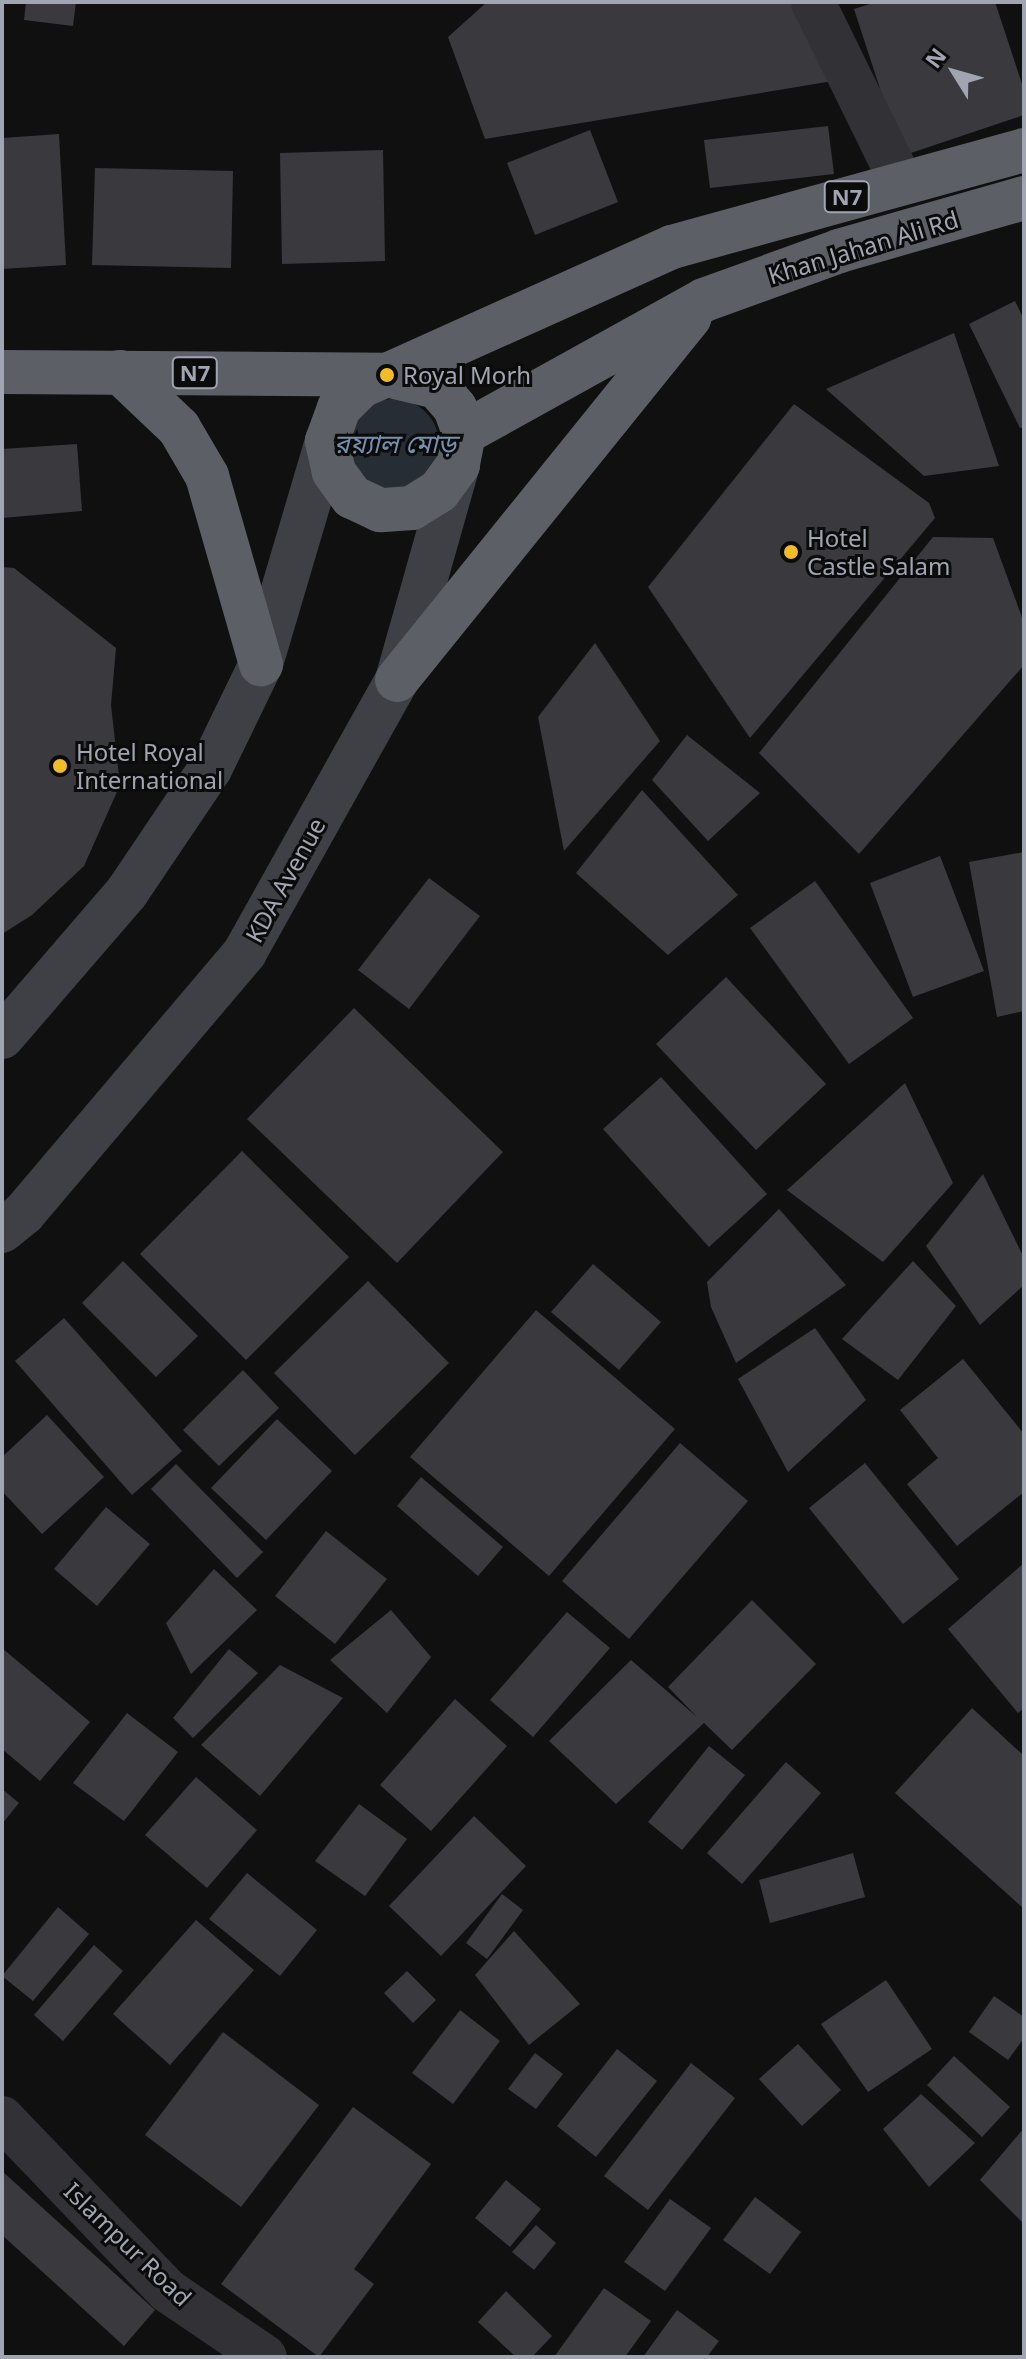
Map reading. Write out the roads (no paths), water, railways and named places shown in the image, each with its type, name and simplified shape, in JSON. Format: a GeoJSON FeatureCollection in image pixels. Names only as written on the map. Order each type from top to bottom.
{"type":"FeatureCollection","features":[{"type":"Feature","properties":{"kind":"highway","name":"Khan Jahan Ali Rd"},"geometry":{"type":"LineString","coordinates":[[387,375],[672,247],[1024,150]]}},
{"type":"Feature","properties":{"kind":"highway","name":"Khan Jahan Ali Rd"},"geometry":{"type":"LineString","coordinates":[[461,449],[704,300],[839,251],[1024,198]]}},
{"type":"Feature","properties":{"kind":"highway"},"geometry":{"type":"LineString","coordinates":[[397,680],[704,300]]}},
{"type":"Feature","properties":{"kind":"highway","name":"N7"},"geometry":{"type":"LineString","coordinates":[[2,372],[387,375]]}},
{"type":"Feature","properties":{"kind":"highway"},"geometry":{"type":"LineString","coordinates":[[120,372],[179,428],[207,476],[261,664]]}},
{"type":"Feature","properties":{"kind":"highway"},"geometry":{"type":"LineString","coordinates":[[387,375],[437,387],[455,408],[461,449],[439,491],[412,508],[380,510],[352,497],[334,472],[327,441],[339,408],[361,386],[387,375]]}},
{"type":"Feature","properties":{"kind":"main road"},"geometry":{"type":"LineString","coordinates":[[2,1037],[127,892],[210,769],[261,664],[327,441]]}},
{"type":"Feature","properties":{"kind":"main road","name":"KDA Avenue"},"geometry":{"type":"LineString","coordinates":[[2,1231],[24,1213],[245,952],[397,680],[461,449]]}},
{"type":"Feature","properties":{"kind":"street"},"geometry":{"type":"LineString","coordinates":[[813,2],[901,182]]}},
{"type":"Feature","properties":{"kind":"street","name":"Islampur Road"},"geometry":{"type":"LineString","coordinates":[[2,2118],[168,2291],[265,2357]]}},
{"type":"Feature","properties":{"kind":"water","name":"রয়্যাল মোড়"},"geometry":{"type":"Polygon","coordinates":[[[394,399],[411,403],[426,412],[435,427],[439,444],[435,461],[426,476],[411,485],[394,489],[377,485],[362,476],[353,461],[349,444],[353,427],[362,412],[377,403],[394,399]]]}},
{"type":"Feature","properties":{"kind":"place","name":"Royal Morh"},"geometry":{"type":"Point","coordinates":[387,375]}},
{"type":"Feature","properties":{"kind":"place","name":"Hotel Castle Salam"},"geometry":{"type":"Point","coordinates":[791,552]}},
{"type":"Feature","properties":{"kind":"place","name":"Hotel Royal International"},"geometry":{"type":"Point","coordinates":[60,766]}}]}
